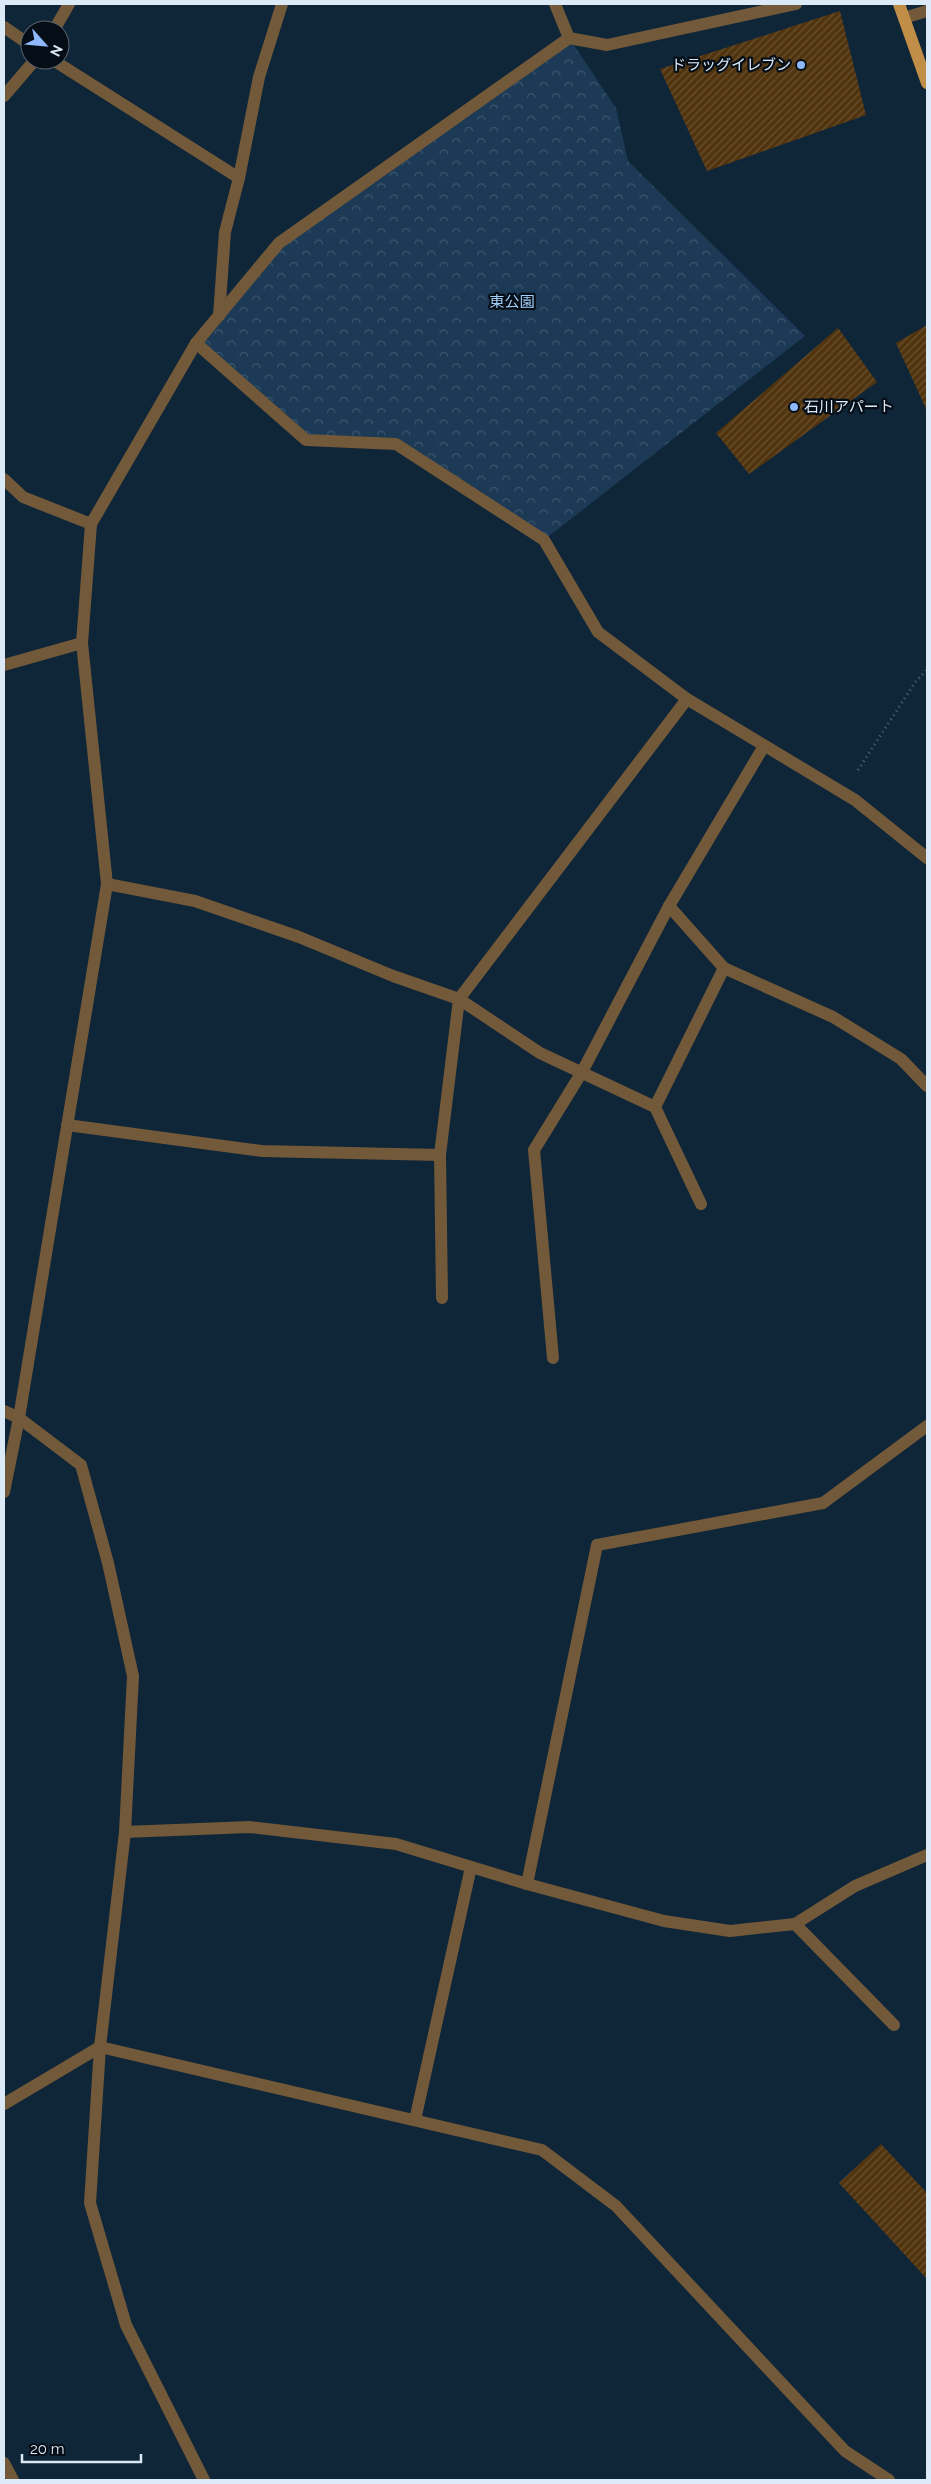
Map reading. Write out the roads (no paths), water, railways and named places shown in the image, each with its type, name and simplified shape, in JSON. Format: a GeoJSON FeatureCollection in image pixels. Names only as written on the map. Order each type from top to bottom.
{"type":"FeatureCollection","features":[{"type":"Feature","properties":{"kind":"main road"},"geometry":{"type":"LineString","coordinates":[[899,4],[927,83]]}},
{"type":"Feature","properties":{"kind":"street"},"geometry":{"type":"LineString","coordinates":[[60,20],[69,4]]}},
{"type":"Feature","properties":{"kind":"street"},"geometry":{"type":"LineString","coordinates":[[218,316],[224,232],[239,178],[259,77],[282,4]]}},
{"type":"Feature","properties":{"kind":"street"},"geometry":{"type":"LineString","coordinates":[[555,4],[569,38]]}},
{"type":"Feature","properties":{"kind":"street"},"geometry":{"type":"LineString","coordinates":[[4,1492],[19,1418],[107,884],[82,643],[91,524],[196,342],[279,244],[569,38],[607,45],[796,4]]}},
{"type":"Feature","properties":{"kind":"street"},"geometry":{"type":"LineString","coordinates":[[904,18],[927,11]]}},
{"type":"Feature","properties":{"kind":"street"},"geometry":{"type":"LineString","coordinates":[[4,27],[20,38]]}},
{"type":"Feature","properties":{"kind":"street"},"geometry":{"type":"LineString","coordinates":[[4,96],[26,70]]}},
{"type":"Feature","properties":{"kind":"street"},"geometry":{"type":"LineString","coordinates":[[69,70],[239,178]]}},
{"type":"Feature","properties":{"kind":"street"},"geometry":{"type":"LineString","coordinates":[[196,342],[306,440],[396,444],[544,540],[598,632],[687,699],[843,793],[927,858]]}},
{"type":"Feature","properties":{"kind":"street"},"geometry":{"type":"LineString","coordinates":[[4,480],[24,497],[91,524]]}},
{"type":"Feature","properties":{"kind":"street"},"geometry":{"type":"LineString","coordinates":[[4,665],[82,643]]}},
{"type":"Feature","properties":{"kind":"street"},"geometry":{"type":"LineString","coordinates":[[442,1298],[440,1155],[459,999],[687,699]]}},
{"type":"Feature","properties":{"kind":"street"},"geometry":{"type":"LineString","coordinates":[[553,1358],[534,1150],[582,1072],[669,906],[764,746]]}},
{"type":"Feature","properties":{"kind":"street"},"geometry":{"type":"LineString","coordinates":[[107,884],[195,901],[299,937],[393,976],[459,999],[540,1053],[655,1107],[701,1204]]}},
{"type":"Feature","properties":{"kind":"street"},"geometry":{"type":"LineString","coordinates":[[669,906],[724,968],[833,1017],[901,1059],[927,1086]]}},
{"type":"Feature","properties":{"kind":"street"},"geometry":{"type":"LineString","coordinates":[[655,1107],[724,968]]}},
{"type":"Feature","properties":{"kind":"street"},"geometry":{"type":"LineString","coordinates":[[67,1126],[262,1151],[440,1155]]}},
{"type":"Feature","properties":{"kind":"street"},"geometry":{"type":"LineString","coordinates":[[4,1411],[19,1418],[81,1465],[108,1563],[132,1676],[125,1832],[100,2047],[90,2203],[126,2325],[204,2480]]}},
{"type":"Feature","properties":{"kind":"street"},"geometry":{"type":"LineString","coordinates":[[527,1884],[597,1545],[823,1502],[927,1426]]}},
{"type":"Feature","properties":{"kind":"street"},"geometry":{"type":"LineString","coordinates":[[125,1832],[249,1827],[396,1844],[527,1884],[664,1921],[730,1931],[795,1924],[855,1886],[927,1855]]}},
{"type":"Feature","properties":{"kind":"street"},"geometry":{"type":"LineString","coordinates":[[415,2120],[471,1867]]}},
{"type":"Feature","properties":{"kind":"street"},"geometry":{"type":"LineString","coordinates":[[795,1924],[894,2025]]}},
{"type":"Feature","properties":{"kind":"street"},"geometry":{"type":"LineString","coordinates":[[4,2104],[100,2047],[542,2150],[616,2206],[845,2452],[889,2480]]}},
{"type":"Feature","properties":{"kind":"street"},"geometry":{"type":"LineString","coordinates":[[4,2463],[13,2480]]}},
{"type":"Feature","properties":{"kind":"place","name":"ドラッグイレブン"},"geometry":{"type":"Point","coordinates":[801,65]}},
{"type":"Feature","properties":{"kind":"place","name":"石川アパート"},"geometry":{"type":"Point","coordinates":[794,407]}},
{"type":"Feature","properties":{"kind":"park label","name":"東公園"},"geometry":{"type":"Point","coordinates":[512,302]}}]}
